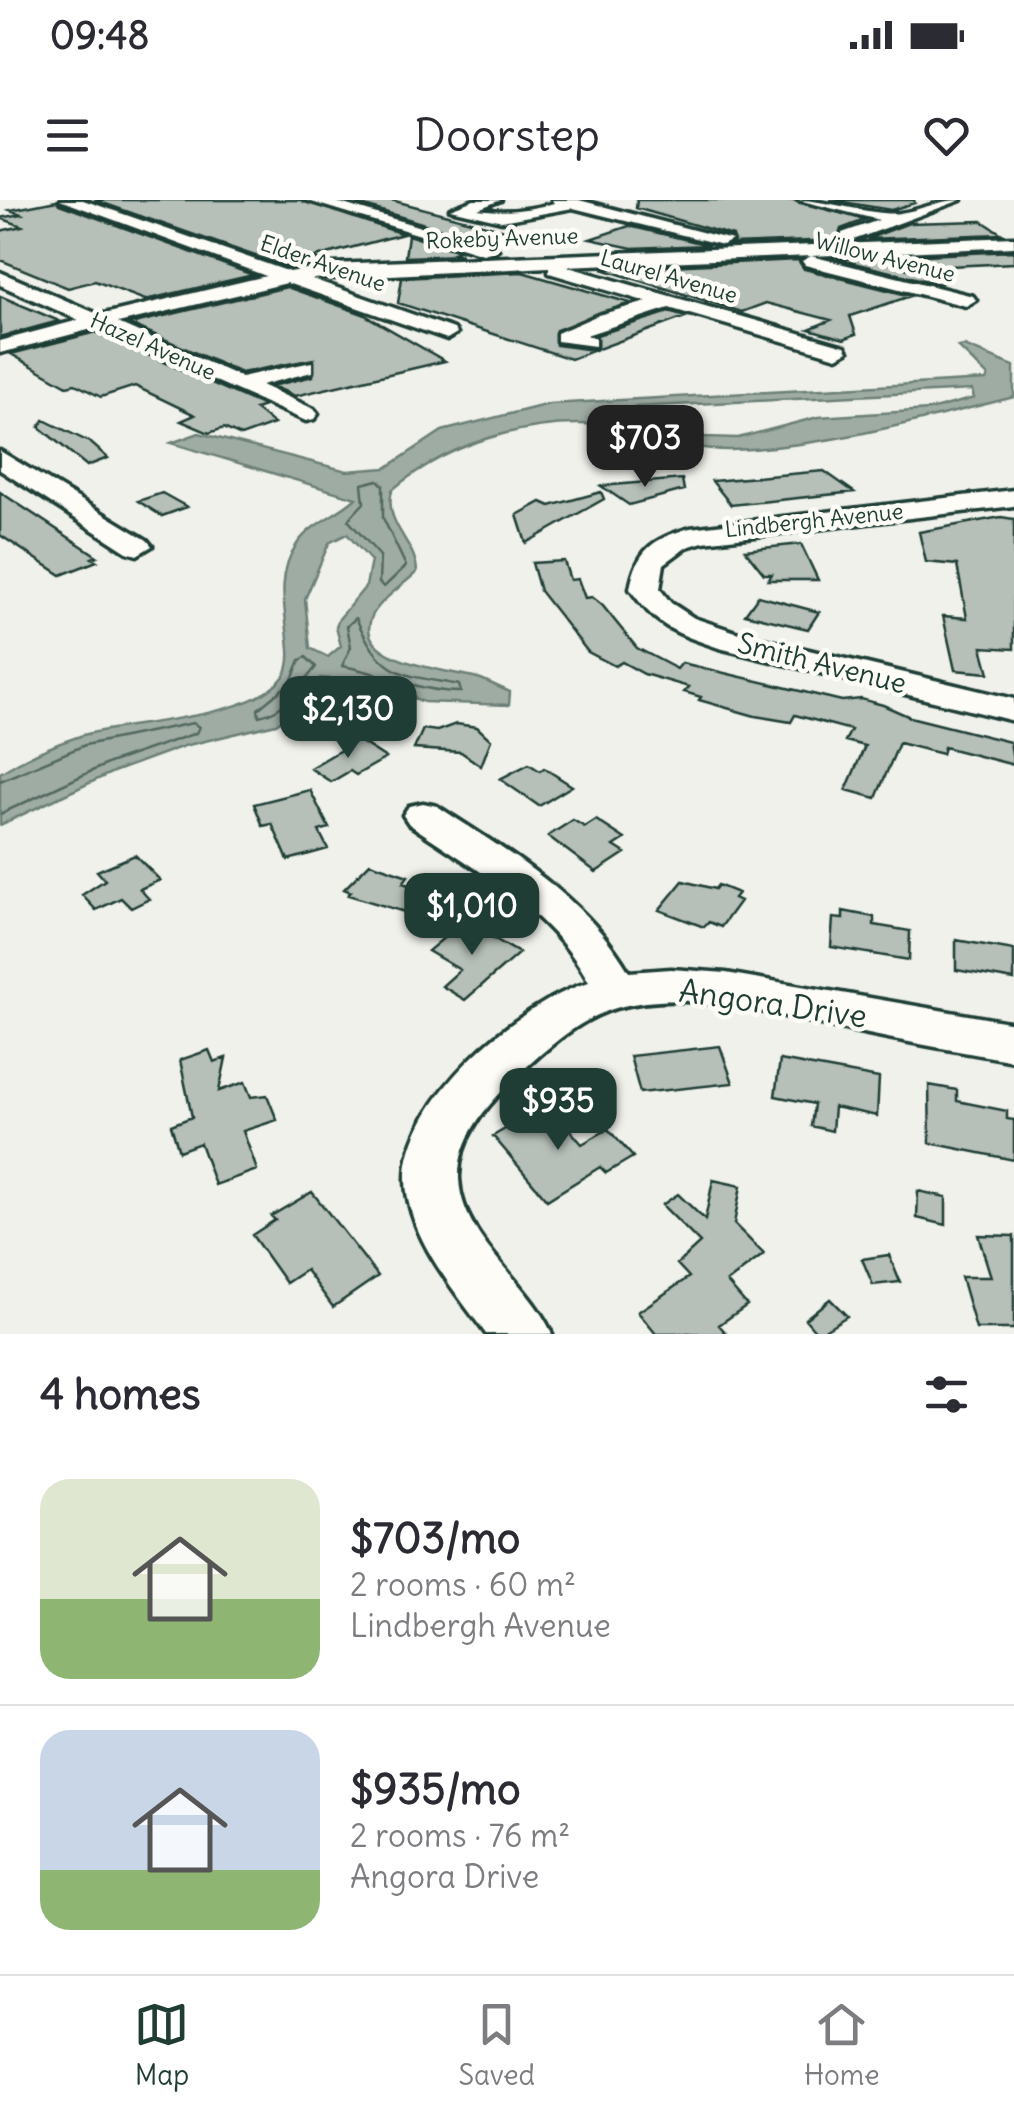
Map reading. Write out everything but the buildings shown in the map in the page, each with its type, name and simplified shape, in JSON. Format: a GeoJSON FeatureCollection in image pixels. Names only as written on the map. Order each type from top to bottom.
{"type":"FeatureCollection","features":[{"type":"Feature","properties":{"kind":"street","name":"Elder Avenue"},"geometry":{"type":"LineString","coordinates":[[68,200],[448,333]]}},
{"type":"Feature","properties":{"kind":"street","name":"Laurel Avenue"},"geometry":{"type":"LineString","coordinates":[[313,200],[838,351]]}},
{"type":"Feature","properties":{"kind":"street"},"geometry":{"type":"LineString","coordinates":[[493,200],[458,209],[487,218],[512,218],[566,202]]}},
{"type":"Feature","properties":{"kind":"street"},"geometry":{"type":"LineString","coordinates":[[806,200],[897,220]]}},
{"type":"Feature","properties":{"kind":"street"},"geometry":{"type":"LineString","coordinates":[[835,248],[833,243],[842,239],[953,200]]}},
{"type":"Feature","properties":{"kind":"street","name":"Willow Avenue"},"geometry":{"type":"LineString","coordinates":[[566,202],[966,300]]}},
{"type":"Feature","properties":{"kind":"street","name":"Rokeby Avenue"},"geometry":{"type":"LineString","coordinates":[[0,347],[286,276],[366,266],[525,260],[556,250],[771,251],[1014,242]]}},
{"type":"Feature","properties":{"kind":"street"},"geometry":{"type":"LineString","coordinates":[[494,251],[514,244],[556,250]]}},
{"type":"Feature","properties":{"kind":"street","name":"Hazel Avenue"},"geometry":{"type":"LineString","coordinates":[[0,278],[306,414]]}},
{"type":"Feature","properties":{"kind":"street"},"geometry":{"type":"LineString","coordinates":[[588,342],[564,337],[605,318],[667,302]]}},
{"type":"Feature","properties":{"kind":"street"},"geometry":{"type":"LineString","coordinates":[[239,384],[304,367]]}},
{"type":"Feature","properties":{"kind":"street"},"geometry":{"type":"LineString","coordinates":[[0,460],[137,546]]}},
{"type":"Feature","properties":{"kind":"street","name":"Lindbergh Avenue"},"geometry":{"type":"LineString","coordinates":[[645,589],[650,562],[678,541],[700,534],[1014,498]]}},
{"type":"Feature","properties":{"kind":"street","name":"Smith Avenue"},"geometry":{"type":"LineString","coordinates":[[645,589],[660,610],[719,638],[1014,710]]}},
{"type":"Feature","properties":{"kind":"street"},"geometry":{"type":"LineString","coordinates":[[423,815],[578,927],[602,957],[617,991]]}},
{"type":"Feature","properties":{"kind":"street","name":"Angora Drive"},"geometry":{"type":"LineString","coordinates":[[522,1334],[448,1229],[431,1188],[430,1165],[447,1118],[511,1052],[552,1021],[617,991],[656,987],[749,994],[1014,1042]]}},
{"type":"Feature","properties":{"kind":"water"},"geometry":{"type":"Polygon","coordinates":[[[958,347],[1014,366],[1014,397],[874,431],[767,448],[717,450],[627,429],[565,424],[503,434],[444,456],[392,490],[392,513],[417,572],[376,610],[369,632],[377,645],[391,655],[481,679],[510,692],[509,705],[424,702],[374,682],[320,678],[297,709],[276,724],[184,746],[113,772],[0,825],[0,773],[19,762],[83,735],[220,710],[269,690],[284,676],[289,650],[284,598],[288,561],[310,530],[356,498],[171,443],[199,433],[347,471],[386,468],[442,431],[549,404],[986,380],[988,376],[958,347]],[[972,390],[635,407],[621,416],[673,425],[705,437],[738,438],[818,417],[930,410],[974,398],[972,390]],[[347,534],[329,543],[305,599],[310,648],[328,657],[341,646],[336,627],[366,586],[371,561],[347,534]]]}}]}
